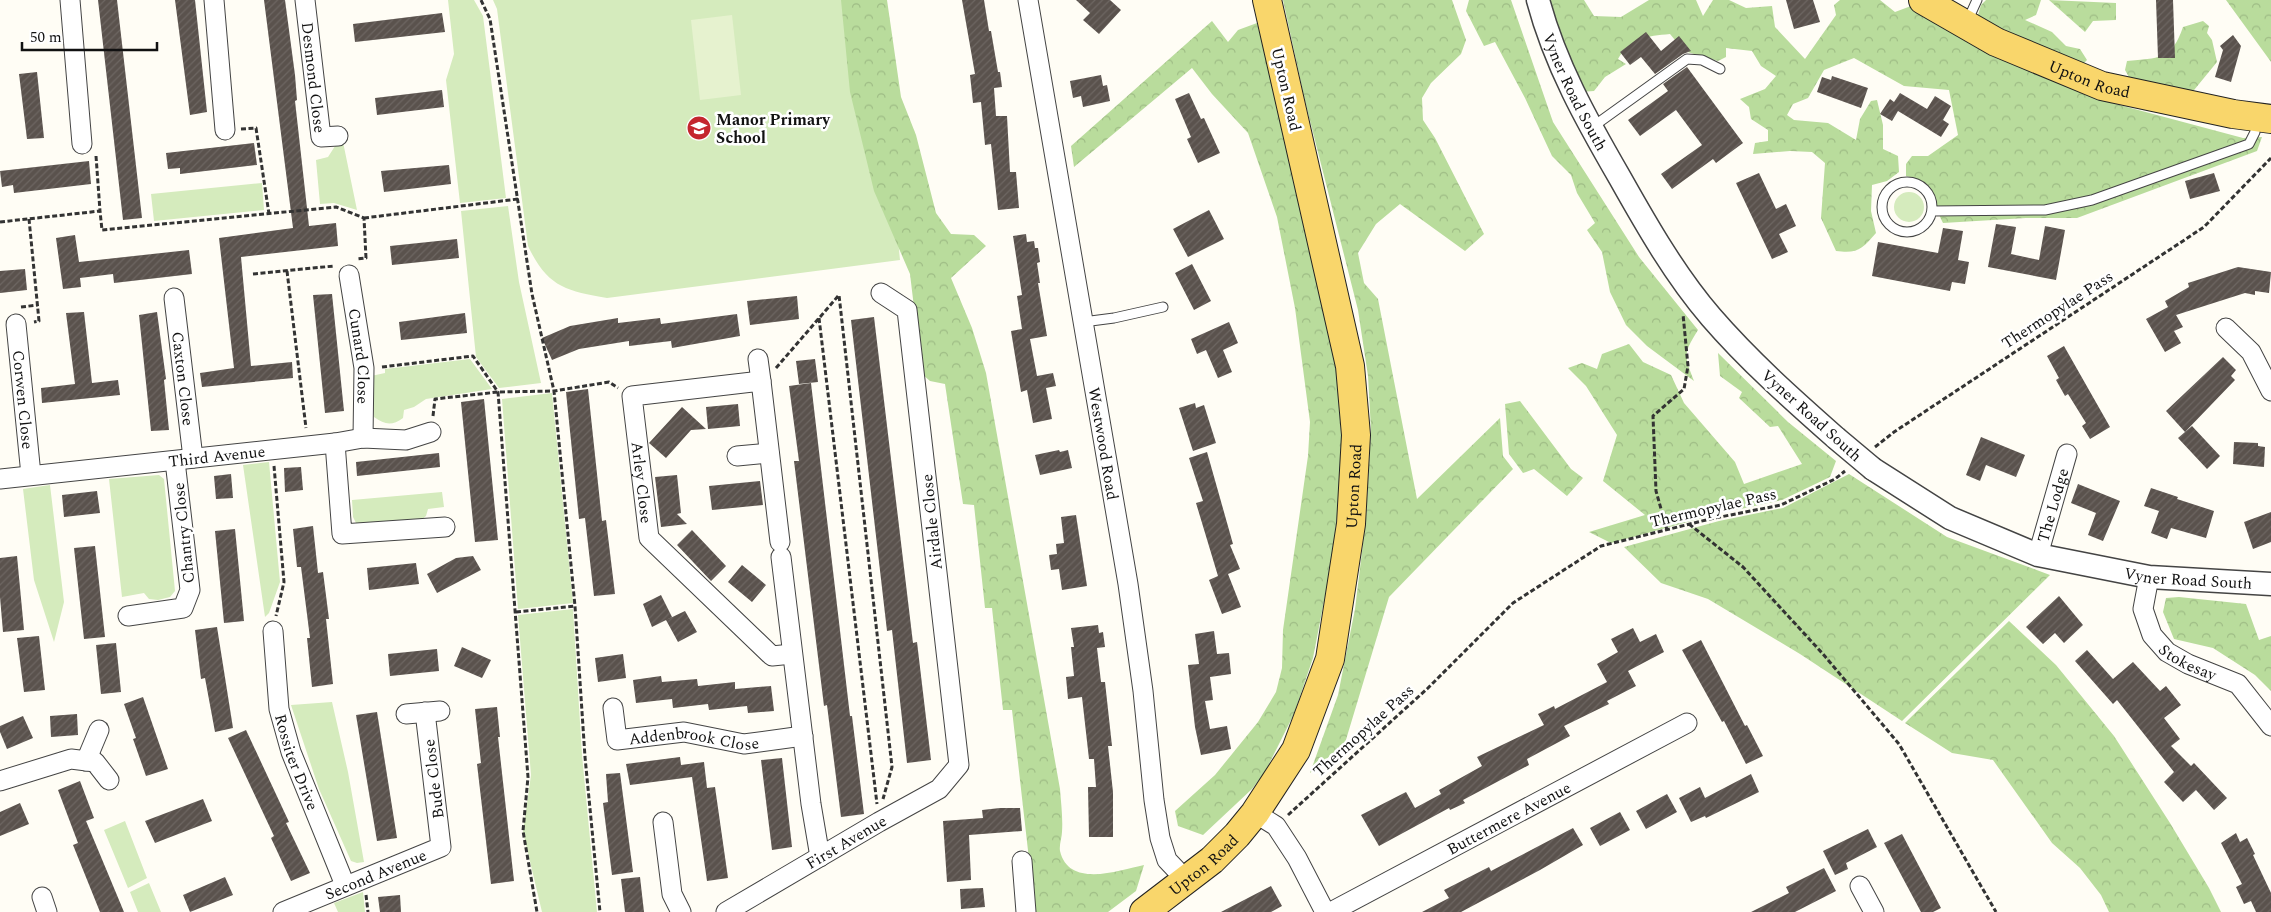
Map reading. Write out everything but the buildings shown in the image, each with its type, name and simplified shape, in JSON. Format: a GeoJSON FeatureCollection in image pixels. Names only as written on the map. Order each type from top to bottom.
{"type":"FeatureCollection","features":[{"type":"Feature","properties":{"kind":"main road","name":"Upton Road"},"geometry":{"type":"LineString","coordinates":[[1144,912],[1186,880],[1237,835],[1266,820],[1296,750],[1330,659],[1351,524],[1356,435],[1350,366],[1267,0]]}},
{"type":"Feature","properties":{"kind":"main road","name":"Upton Road"},"geometry":{"type":"LineString","coordinates":[[1923,0],[1996,42],[2102,86],[2233,114],[2264,118]]}},
{"type":"Feature","properties":{"kind":"street"},"geometry":{"type":"LineString","coordinates":[[70,0],[82,144]]}},
{"type":"Feature","properties":{"kind":"street"},"geometry":{"type":"LineString","coordinates":[[214,0],[225,130]]}},
{"type":"Feature","properties":{"kind":"street","name":"Desmond Close"},"geometry":{"type":"LineString","coordinates":[[305,0],[320,137],[338,136]]}},
{"type":"Feature","properties":{"kind":"street","name":"Westwood Road"},"geometry":{"type":"LineString","coordinates":[[1028,0],[1128,584],[1143,691],[1154,800],[1160,838],[1168,860],[1186,880]]}},
{"type":"Feature","properties":{"kind":"street","name":"Vyner Road South"},"geometry":{"type":"LineString","coordinates":[[1538,0],[1568,84],[1638,210],[1680,276],[1711,317],[1752,360],[1792,400],[1836,438],[1872,459],[1950,518],[2038,556],[2149,577],[2271,584]]}},
{"type":"Feature","properties":{"kind":"street","name":"Cunard Close"},"geometry":{"type":"LineString","coordinates":[[349,270],[364,368],[363,438]]}},
{"type":"Feature","properties":{"kind":"street","name":"Airdale Close"},"geometry":{"type":"LineString","coordinates":[[881,293],[907,310],[959,765]]}},
{"type":"Feature","properties":{"kind":"street","name":"Caxton Close"},"geometry":{"type":"LineString","coordinates":[[174,298],[184,460]]}},
{"type":"Feature","properties":{"kind":"street","name":"Corwen Close"},"geometry":{"type":"LineString","coordinates":[[16,324],[31,476]]}},
{"type":"Feature","properties":{"kind":"street"},"geometry":{"type":"LineString","coordinates":[[2226,328],[2251,352],[2271,391]]}},
{"type":"Feature","properties":{"kind":"street"},"geometry":{"type":"LineString","coordinates":[[758,359],[792,654],[820,857]]}},
{"type":"Feature","properties":{"kind":"street"},"geometry":{"type":"LineString","coordinates":[[632,396],[761,383]]}},
{"type":"Feature","properties":{"kind":"street","name":"Arley Close"},"geometry":{"type":"LineString","coordinates":[[632,396],[648,538],[772,656],[792,654]]}},
{"type":"Feature","properties":{"kind":"street","name":"Third Avenue"},"geometry":{"type":"LineString","coordinates":[[0,479],[335,444],[363,438],[406,440],[431,432]]}},
{"type":"Feature","properties":{"kind":"street"},"geometry":{"type":"LineString","coordinates":[[335,444],[342,534],[445,527]]}},
{"type":"Feature","properties":{"kind":"street"},"geometry":{"type":"LineString","coordinates":[[736,456],[769,453]]}},
{"type":"Feature","properties":{"kind":"street","name":"The Lodge"},"geometry":{"type":"LineString","coordinates":[[2038,556],[2067,454]]}},
{"type":"Feature","properties":{"kind":"street","name":"Chantry Close"},"geometry":{"type":"LineString","coordinates":[[128,616],[183,608],[190,590],[184,460]]}},
{"type":"Feature","properties":{"kind":"street","name":"Stokesay"},"geometry":{"type":"LineString","coordinates":[[2149,577],[2143,608],[2152,635],[2168,652],[2188,664],[2238,684],[2271,726]]}},
{"type":"Feature","properties":{"kind":"street","name":"Rossiter Drive"},"geometry":{"type":"LineString","coordinates":[[273,631],[279,709],[286,735],[291,752],[345,885]]}},
{"type":"Feature","properties":{"kind":"street","name":"Addenbrook Close"},"geometry":{"type":"LineString","coordinates":[[613,708],[617,740],[684,732],[744,744],[803,736]]}},
{"type":"Feature","properties":{"kind":"street","name":"Bude Close"},"geometry":{"type":"LineString","coordinates":[[406,714],[433,712],[441,847]]}},
{"type":"Feature","properties":{"kind":"street","name":"Buttermere Avenue"},"geometry":{"type":"LineString","coordinates":[[1331,912],[1687,723]]}},
{"type":"Feature","properties":{"kind":"street"},"geometry":{"type":"LineString","coordinates":[[86,761],[99,730]]}},
{"type":"Feature","properties":{"kind":"street"},"geometry":{"type":"LineString","coordinates":[[0,781],[71,759],[95,762],[109,780]]}},
{"type":"Feature","properties":{"kind":"street","name":"First Avenue"},"geometry":{"type":"LineString","coordinates":[[726,912],[879,822],[940,789],[959,765]]}},
{"type":"Feature","properties":{"kind":"street"},"geometry":{"type":"LineString","coordinates":[[1266,820],[1297,858],[1326,912]]}},
{"type":"Feature","properties":{"kind":"street"},"geometry":{"type":"LineString","coordinates":[[663,822],[672,894],[681,912]]}},
{"type":"Feature","properties":{"kind":"street","name":"Second Avenue"},"geometry":{"type":"LineString","coordinates":[[282,912],[441,847]]}},
{"type":"Feature","properties":{"kind":"street"},"geometry":{"type":"LineString","coordinates":[[1022,861],[1026,912]]}},
{"type":"Feature","properties":{"kind":"street"},"geometry":{"type":"LineString","coordinates":[[1860,886],[1874,912]]}},
{"type":"Feature","properties":{"kind":"lane"},"geometry":{"type":"LineString","coordinates":[[1966,24],[1977,0]]}},
{"type":"Feature","properties":{"kind":"lane"},"geometry":{"type":"LineString","coordinates":[[1591,128],[1687,59],[1702,60],[1720,69]]}},
{"type":"Feature","properties":{"kind":"lane"},"geometry":{"type":"LineString","coordinates":[[1932,210],[2045,210],[2092,200],[2249,144],[2264,118]]}},
{"type":"Feature","properties":{"kind":"lane"},"geometry":{"type":"LineString","coordinates":[[1907,181],[1916,182],[1929,194],[1932,210],[1925,225],[1911,232],[1903,232],[1889,224],[1884,218],[1882,202],[1891,187],[1907,181]]}},
{"type":"Feature","properties":{"kind":"lane"},"geometry":{"type":"LineString","coordinates":[[1083,322],[1114,318],[1163,307]]}},
{"type":"Feature","properties":{"kind":"path"},"geometry":{"type":"LineString","coordinates":[[480,0],[490,19],[532,294],[554,391],[575,606],[585,757],[600,912]]}},
{"type":"Feature","properties":{"kind":"path"},"geometry":{"type":"LineString","coordinates":[[225,130],[256,128],[269,214]]}},
{"type":"Feature","properties":{"kind":"path"},"geometry":{"type":"LineString","coordinates":[[82,144],[95,143],[102,230],[336,207],[364,218],[518,199]]}},
{"type":"Feature","properties":{"kind":"path","name":"Thermopylae Pass"},"geometry":{"type":"LineString","coordinates":[[1872,459],[1902,426],[2204,227],[2271,158]]}},
{"type":"Feature","properties":{"kind":"path"},"geometry":{"type":"LineString","coordinates":[[0,222],[100,211]]}},
{"type":"Feature","properties":{"kind":"path"},"geometry":{"type":"LineString","coordinates":[[253,274],[288,270],[349,270],[349,261],[366,258],[364,218]]}},
{"type":"Feature","properties":{"kind":"path"},"geometry":{"type":"LineString","coordinates":[[16,324],[39,321],[29,219]]}},
{"type":"Feature","properties":{"kind":"path"},"geometry":{"type":"LineString","coordinates":[[288,270],[308,446]]}},
{"type":"Feature","properties":{"kind":"path"},"geometry":{"type":"LineString","coordinates":[[1667,530],[1656,490],[1653,416],[1684,389],[1688,366],[1680,276]]}},
{"type":"Feature","properties":{"kind":"path"},"geometry":{"type":"LineString","coordinates":[[761,383],[839,295],[892,767],[883,796],[879,822]]}},
{"type":"Feature","properties":{"kind":"path"},"geometry":{"type":"LineString","coordinates":[[819,318],[879,822]]}},
{"type":"Feature","properties":{"kind":"path"},"geometry":{"type":"LineString","coordinates":[[364,368],[473,356],[498,392],[528,776],[523,832],[537,912]]}},
{"type":"Feature","properties":{"kind":"path"},"geometry":{"type":"LineString","coordinates":[[431,432],[434,399],[498,392],[554,391],[609,382],[632,396]]}},
{"type":"Feature","properties":{"kind":"path"},"geometry":{"type":"LineString","coordinates":[[273,450],[284,582],[273,631]]}},
{"type":"Feature","properties":{"kind":"path","name":"Thermopylae Pass"},"geometry":{"type":"LineString","coordinates":[[1266,820],[1428,688],[1513,603],[1601,546],[1689,524],[1781,505],[1835,478],[1850,467]]}},
{"type":"Feature","properties":{"kind":"path"},"geometry":{"type":"LineString","coordinates":[[1689,524],[1743,566],[1823,654],[1900,744],[1996,912]]}},
{"type":"Feature","properties":{"kind":"path"},"geometry":{"type":"LineString","coordinates":[[516,612],[575,606]]}},
{"type":"Feature","properties":{"kind":"green space"},"geometry":{"type":"Polygon","coordinates":[[[448,0],[474,0],[483,16],[506,198],[460,203],[446,80],[454,54],[448,0]]]}},
{"type":"Feature","properties":{"kind":"green space","name":"Manor Primary School"},"geometry":{"type":"Polygon","coordinates":[[[493,0],[874,0],[900,260],[607,298],[580,293],[559,284],[542,270],[528,246],[497,9],[493,0]]]}},
{"type":"Feature","properties":{"kind":"green space"},"geometry":{"type":"Polygon","coordinates":[[[841,0],[887,0],[901,97],[916,135],[936,213],[951,234],[974,235],[986,246],[951,278],[972,328],[986,373],[1060,789],[1062,834],[1060,851],[1065,863],[1074,870],[1084,873],[1109,873],[1144,865],[1136,891],[1108,912],[1035,912],[1012,710],[1003,710],[992,608],[985,608],[974,505],[963,504],[945,384],[930,381],[922,374],[910,274],[874,191],[850,92],[841,0]]]}},
{"type":"Feature","properties":{"kind":"green space"},"geometry":{"type":"Polygon","coordinates":[[[1283,0],[1452,0],[1466,40],[1461,54],[1431,83],[1422,98],[1423,120],[1435,138],[1484,234],[1465,251],[1400,204],[1376,224],[1358,253],[1364,283],[1378,299],[1417,499],[1500,418],[1503,456],[1513,469],[1389,597],[1345,743],[1310,773],[1338,695],[1355,609],[1366,519],[1371,430],[1368,376],[1358,310],[1305,101],[1283,0]]]}},
{"type":"Feature","properties":{"kind":"green space"},"geometry":{"type":"Polygon","coordinates":[[[1469,0],[1511,0],[1553,122],[1639,257],[1698,330],[1690,344],[1687,355],[1688,365],[1694,381],[1647,346],[1626,325],[1610,292],[1602,252],[1587,230],[1595,223],[1577,193],[1571,175],[1552,156],[1525,98],[1495,42],[1484,46],[1466,11],[1469,0]]]}},
{"type":"Feature","properties":{"kind":"green space"},"geometry":{"type":"Polygon","coordinates":[[[1548,0],[1584,0],[1594,16],[1621,17],[1649,0],[1696,0],[1703,16],[1713,0],[1729,0],[1746,8],[1772,6],[1775,27],[1805,59],[1836,15],[1834,5],[1840,0],[1880,0],[1895,12],[1911,6],[2097,99],[2243,138],[2262,137],[2257,151],[2077,218],[2026,218],[1943,223],[1925,188],[1914,178],[1906,176],[1906,164],[1912,156],[1928,156],[1958,135],[1949,90],[1904,86],[1854,58],[1824,70],[1808,98],[1793,104],[1787,115],[1794,120],[1828,123],[1856,140],[1860,119],[1871,101],[1877,100],[1883,125],[1883,149],[1898,156],[1899,172],[1887,181],[1872,185],[1871,211],[1876,233],[1863,247],[1855,251],[1836,251],[1821,218],[1825,163],[1812,152],[1790,151],[1753,154],[1755,143],[1768,141],[1768,130],[1751,119],[1749,107],[1740,99],[1765,89],[1776,76],[1761,66],[1752,51],[1726,48],[1726,57],[1718,61],[1684,51],[1670,34],[1647,37],[1634,42],[1623,52],[1618,59],[1626,64],[1605,77],[1594,91],[1580,92],[1548,0]]]}},
{"type":"Feature","properties":{"kind":"green space"},"geometry":{"type":"Polygon","coordinates":[[[1986,0],[2041,0],[2036,15],[2025,20],[2052,32],[2066,46],[2080,49],[2087,60],[2081,66],[2016,40],[1978,15],[1981,5],[1986,0]]]}},
{"type":"Feature","properties":{"kind":"green space"},"geometry":{"type":"Polygon","coordinates":[[[2049,0],[2116,3],[2116,20],[2093,21],[2085,32],[2049,0]]]}},
{"type":"Feature","properties":{"kind":"green space"},"geometry":{"type":"Polygon","coordinates":[[[2226,0],[2271,0],[2271,62],[2266,55],[2226,0]]]}},
{"type":"Feature","properties":{"kind":"green space"},"geometry":{"type":"Polygon","coordinates":[[[732,15],[741,95],[700,100],[691,20],[732,15]]]}},
{"type":"Feature","properties":{"kind":"green space"},"geometry":{"type":"Polygon","coordinates":[[[1212,21],[1228,42],[1238,30],[1257,23],[1323,279],[1340,396],[1342,477],[1331,565],[1313,658],[1294,714],[1265,772],[1252,789],[1203,835],[1178,826],[1175,811],[1215,775],[1258,722],[1276,692],[1282,668],[1283,630],[1308,456],[1310,422],[1295,308],[1277,217],[1248,133],[1212,94],[1192,68],[1074,167],[1071,146],[1212,21]]]}},
{"type":"Feature","properties":{"kind":"green space"},"geometry":{"type":"Polygon","coordinates":[[[2203,21],[2209,26],[2207,33],[2212,40],[2217,62],[2190,95],[2130,79],[2125,70],[2127,61],[2155,58],[2162,55],[2174,46],[2183,27],[2203,21]]]}},
{"type":"Feature","properties":{"kind":"green space"},"geometry":{"type":"Polygon","coordinates":[[[343,142],[357,210],[334,203],[320,204],[316,160],[328,157],[337,143],[343,142]]]}},
{"type":"Feature","properties":{"kind":"green space"},"geometry":{"type":"Polygon","coordinates":[[[262,183],[264,210],[154,221],[151,194],[262,183]]]}},
{"type":"Feature","properties":{"kind":"green space"},"geometry":{"type":"Polygon","coordinates":[[[1909,192],[1920,196],[1924,207],[1920,218],[1909,222],[1898,218],[1894,207],[1898,196],[1909,192]]]}},
{"type":"Feature","properties":{"kind":"green space"},"geometry":{"type":"Polygon","coordinates":[[[508,206],[519,282],[541,383],[499,388],[476,357],[461,211],[508,206]]]}},
{"type":"Feature","properties":{"kind":"green space"},"geometry":{"type":"Polygon","coordinates":[[[1629,344],[1643,362],[1671,375],[1684,403],[1735,462],[1744,484],[1802,464],[1778,426],[1770,427],[1739,398],[1742,392],[1720,376],[1718,353],[1788,422],[1836,461],[1830,477],[1782,500],[1713,515],[1611,543],[1589,532],[1645,515],[1603,481],[1617,435],[1586,386],[1568,368],[1582,363],[1597,369],[1602,354],[1629,344]]]}},
{"type":"Feature","properties":{"kind":"green space"},"geometry":{"type":"Polygon","coordinates":[[[470,359],[492,389],[426,399],[414,407],[404,410],[403,418],[392,423],[382,422],[374,417],[371,376],[385,373],[385,369],[470,359]]]}},
{"type":"Feature","properties":{"kind":"green space"},"geometry":{"type":"Polygon","coordinates":[[[552,393],[573,603],[518,609],[502,399],[552,393]]]}},
{"type":"Feature","properties":{"kind":"green space"},"geometry":{"type":"Polygon","coordinates":[[[1520,401],[1571,469],[1583,478],[1567,496],[1534,469],[1523,473],[1509,454],[1505,404],[1520,401]]]}},
{"type":"Feature","properties":{"kind":"green space"},"geometry":{"type":"Polygon","coordinates":[[[269,462],[280,582],[269,613],[265,617],[243,465],[269,462]]]}},
{"type":"Feature","properties":{"kind":"green space"},"geometry":{"type":"Polygon","coordinates":[[[1849,474],[1947,537],[2050,575],[1902,721],[1800,654],[1708,599],[1661,583],[1624,547],[1719,521],[1783,508],[1849,474]]]}},
{"type":"Feature","properties":{"kind":"green space"},"geometry":{"type":"Polygon","coordinates":[[[159,475],[164,479],[175,591],[170,597],[158,600],[149,599],[144,593],[122,597],[109,479],[159,475]]]}},
{"type":"Feature","properties":{"kind":"green space"},"geometry":{"type":"Polygon","coordinates":[[[50,485],[64,602],[54,642],[34,580],[23,489],[50,485]]]}},
{"type":"Feature","properties":{"kind":"green space"},"geometry":{"type":"Polygon","coordinates":[[[442,492],[444,507],[428,509],[426,516],[421,520],[357,525],[353,517],[352,500],[442,492]]]}},
{"type":"Feature","properties":{"kind":"green space"},"geometry":{"type":"Polygon","coordinates":[[[2179,597],[2246,604],[2259,640],[2271,636],[2271,691],[2255,675],[2213,648],[2174,639],[2163,612],[2166,598],[2179,597]]]}},
{"type":"Feature","properties":{"kind":"green space"},"geometry":{"type":"Polygon","coordinates":[[[573,609],[582,755],[597,912],[542,912],[523,832],[531,775],[518,615],[573,609]]]}},
{"type":"Feature","properties":{"kind":"green space"},"geometry":{"type":"Polygon","coordinates":[[[2009,621],[2056,665],[2114,736],[2170,823],[2209,888],[2221,912],[2109,912],[2101,895],[2080,868],[2052,843],[1993,760],[1952,753],[1905,723],[2009,621]]]}},
{"type":"Feature","properties":{"kind":"green space"},"geometry":{"type":"Polygon","coordinates":[[[332,702],[348,772],[364,862],[357,863],[351,861],[319,789],[291,705],[332,702]]]}},
{"type":"Feature","properties":{"kind":"green space"},"geometry":{"type":"Polygon","coordinates":[[[125,821],[147,878],[128,888],[104,830],[125,821]]]}},
{"type":"Feature","properties":{"kind":"green space"},"geometry":{"type":"Polygon","coordinates":[[[149,883],[161,912],[138,912],[130,892],[149,883]]]}},
{"type":"Feature","properties":{"kind":"green space"},"geometry":{"type":"Polygon","coordinates":[[[363,892],[365,912],[338,912],[334,903],[363,892]]]}},
{"type":"Feature","properties":{"kind":"place","name":"Manor Primary School"},"geometry":{"type":"Point","coordinates":[699,128]}}]}
